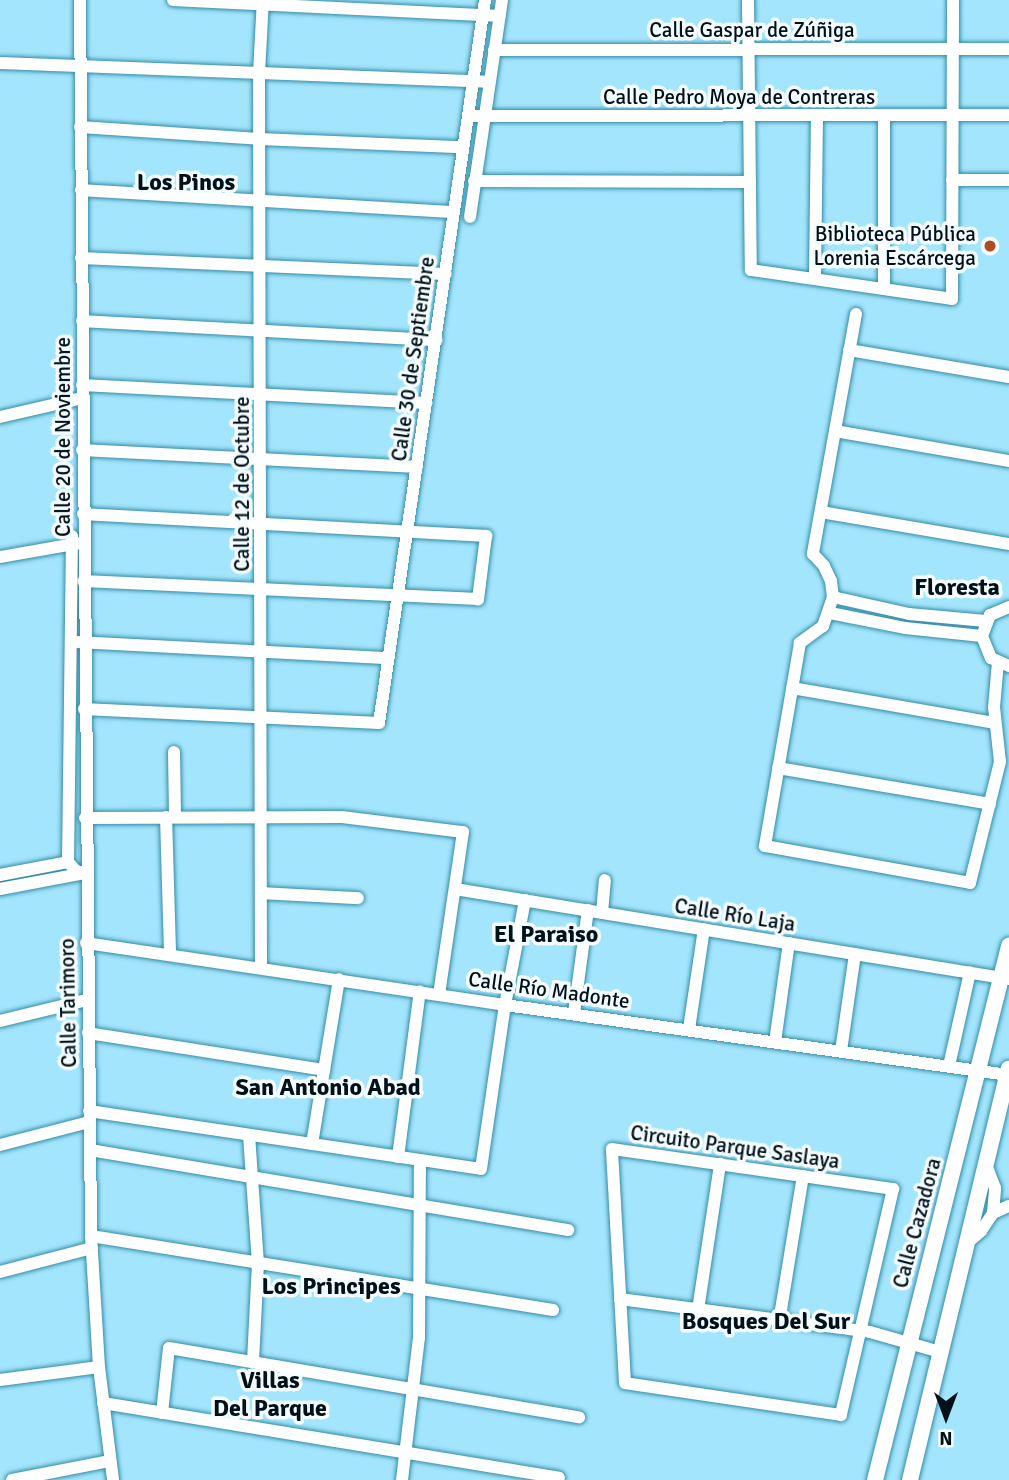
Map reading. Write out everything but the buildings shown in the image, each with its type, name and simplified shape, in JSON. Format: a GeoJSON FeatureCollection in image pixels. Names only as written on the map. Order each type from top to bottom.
{"type":"FeatureCollection","features":[{"type":"Feature","properties":{"kind":"street","name":"Calle 20 de Noviembre"},"geometry":{"type":"LineString","coordinates":[[80,0],[83,514],[77,539],[83,581],[85,643],[85,873]]}},
{"type":"Feature","properties":{"kind":"street"},"geometry":{"type":"LineString","coordinates":[[173,0],[327,4],[500,16]]}},
{"type":"Feature","properties":{"kind":"street","name":"Calle 30 de Septiembre"},"geometry":{"type":"LineString","coordinates":[[261,717],[379,723],[446,274],[462,147],[485,15],[485,0]]}},
{"type":"Feature","properties":{"kind":"street"},"geometry":{"type":"LineString","coordinates":[[470,217],[502,0]]}},
{"type":"Feature","properties":{"kind":"street"},"geometry":{"type":"LineString","coordinates":[[748,0],[751,270],[952,299],[953,0]]}},
{"type":"Feature","properties":{"kind":"street","name":"Calle 12 de Octubre"},"geometry":{"type":"LineString","coordinates":[[261,968],[259,70],[263,2]]}},
{"type":"Feature","properties":{"kind":"street","name":"Calle Gaspar de Zúñiga"},"geometry":{"type":"LineString","coordinates":[[495,50],[1009,49]]}},
{"type":"Feature","properties":{"kind":"street"},"geometry":{"type":"LineString","coordinates":[[0,64],[80,61],[490,80]]}},
{"type":"Feature","properties":{"kind":"street","name":"Calle Pedro Moya de Contreras"},"geometry":{"type":"LineString","coordinates":[[469,116],[1009,115]]}},
{"type":"Feature","properties":{"kind":"street"},"geometry":{"type":"LineString","coordinates":[[815,279],[817,116]]}},
{"type":"Feature","properties":{"kind":"street"},"geometry":{"type":"LineString","coordinates":[[884,116],[884,289]]}},
{"type":"Feature","properties":{"kind":"street"},"geometry":{"type":"LineString","coordinates":[[80,127],[259,139],[462,147]]}},
{"type":"Feature","properties":{"kind":"street"},"geometry":{"type":"LineString","coordinates":[[952,180],[1009,180]]}},
{"type":"Feature","properties":{"kind":"street"},"geometry":{"type":"LineString","coordinates":[[474,181],[750,182]]}},
{"type":"Feature","properties":{"kind":"street"},"geometry":{"type":"LineString","coordinates":[[81,190],[453,212]]}},
{"type":"Feature","properties":{"kind":"street"},"geometry":{"type":"LineString","coordinates":[[81,258],[446,274]]}},
{"type":"Feature","properties":{"kind":"street"},"geometry":{"type":"LineString","coordinates":[[856,314],[813,554],[824,566],[834,597],[830,613],[818,631],[800,643],[765,846],[970,883],[1000,762],[995,723],[1003,664],[986,652],[982,636],[986,621],[996,610],[1009,607]]}},
{"type":"Feature","properties":{"kind":"street"},"geometry":{"type":"LineString","coordinates":[[82,321],[436,340]]}},
{"type":"Feature","properties":{"kind":"street"},"geometry":{"type":"LineString","coordinates":[[849,350],[1009,377]]}},
{"type":"Feature","properties":{"kind":"street"},"geometry":{"type":"LineString","coordinates":[[0,417],[82,392],[261,394],[427,403]]}},
{"type":"Feature","properties":{"kind":"street"},"geometry":{"type":"LineString","coordinates":[[835,431],[1009,461]]}},
{"type":"Feature","properties":{"kind":"street"},"geometry":{"type":"LineString","coordinates":[[82,450],[417,467]]}},
{"type":"Feature","properties":{"kind":"street"},"geometry":{"type":"LineString","coordinates":[[821,512],[1009,544]]}},
{"type":"Feature","properties":{"kind":"street"},"geometry":{"type":"LineString","coordinates":[[83,514],[486,536],[478,599],[83,581]]}},
{"type":"Feature","properties":{"kind":"street"},"geometry":{"type":"LineString","coordinates":[[0,549],[77,539]]}},
{"type":"Feature","properties":{"kind":"street"},"geometry":{"type":"LineString","coordinates":[[0,557],[77,539]]}},
{"type":"Feature","properties":{"kind":"street"},"geometry":{"type":"LineString","coordinates":[[77,539],[70,642],[68,862],[76,871],[85,873]]}},
{"type":"Feature","properties":{"kind":"street"},"geometry":{"type":"LineString","coordinates":[[834,597],[909,614],[986,621]]}},
{"type":"Feature","properties":{"kind":"street"},"geometry":{"type":"LineString","coordinates":[[830,613],[905,628],[982,636]]}},
{"type":"Feature","properties":{"kind":"street"},"geometry":{"type":"LineString","coordinates":[[70,642],[388,658]]}},
{"type":"Feature","properties":{"kind":"street"},"geometry":{"type":"LineString","coordinates":[[792,688],[995,723]]}},
{"type":"Feature","properties":{"kind":"street"},"geometry":{"type":"LineString","coordinates":[[84,709],[261,717]]}},
{"type":"Feature","properties":{"kind":"street"},"geometry":{"type":"LineString","coordinates":[[170,955],[174,752]]}},
{"type":"Feature","properties":{"kind":"street"},"geometry":{"type":"LineString","coordinates":[[778,768],[990,804]]}},
{"type":"Feature","properties":{"kind":"street"},"geometry":{"type":"LineString","coordinates":[[85,818],[261,816],[383,820],[463,832],[439,994]]}},
{"type":"Feature","properties":{"kind":"street"},"geometry":{"type":"LineString","coordinates":[[0,875],[68,862]]}},
{"type":"Feature","properties":{"kind":"street"},"geometry":{"type":"LineString","coordinates":[[0,889],[85,873]]}},
{"type":"Feature","properties":{"kind":"street","name":"Calle Tarimoro"},"geometry":{"type":"LineString","coordinates":[[85,873],[91,1242],[99,1367],[113,1480]]}},
{"type":"Feature","properties":{"kind":"street"},"geometry":{"type":"LineString","coordinates":[[602,913],[605,880]]}},
{"type":"Feature","properties":{"kind":"street","name":"Calle Río Laja"},"geometry":{"type":"LineString","coordinates":[[454,889],[1005,978]]}},
{"type":"Feature","properties":{"kind":"street"},"geometry":{"type":"LineString","coordinates":[[261,893],[358,898]]}},
{"type":"Feature","properties":{"kind":"street"},"geometry":{"type":"LineString","coordinates":[[0,1144],[89,1116],[249,1135],[481,1170],[505,1006],[525,900]]}},
{"type":"Feature","properties":{"kind":"street"},"geometry":{"type":"LineString","coordinates":[[574,1013],[588,911]]}},
{"type":"Feature","properties":{"kind":"street"},"geometry":{"type":"LineString","coordinates":[[689,1029],[704,929]]}},
{"type":"Feature","properties":{"kind":"street","name":"Calle Río Madonte"},"geometry":{"type":"LineString","coordinates":[[86,943],[420,991],[505,1006],[1008,1072]]}},
{"type":"Feature","properties":{"kind":"street"},"geometry":{"type":"LineString","coordinates":[[775,1042],[789,943]]}},
{"type":"Feature","properties":{"kind":"street","name":"Calle Cazadora"},"geometry":{"type":"LineString","coordinates":[[875,1480],[978,1070],[1005,978],[1009,946]]}},
{"type":"Feature","properties":{"kind":"street"},"geometry":{"type":"LineString","coordinates":[[841,1051],[855,954]]}},
{"type":"Feature","properties":{"kind":"street"},"geometry":{"type":"LineString","coordinates":[[949,1066],[970,972]]}},
{"type":"Feature","properties":{"kind":"street"},"geometry":{"type":"LineString","coordinates":[[312,1144],[339,979]]}},
{"type":"Feature","properties":{"kind":"street"},"geometry":{"type":"LineString","coordinates":[[398,1157],[420,991]]}},
{"type":"Feature","properties":{"kind":"street"},"geometry":{"type":"LineString","coordinates":[[0,1021],[87,1000]]}},
{"type":"Feature","properties":{"kind":"street"},"geometry":{"type":"LineString","coordinates":[[88,1032],[324,1070]]}},
{"type":"Feature","properties":{"kind":"street"},"geometry":{"type":"LineString","coordinates":[[910,1480],[1008,1072]]}},
{"type":"Feature","properties":{"kind":"street"},"geometry":{"type":"LineString","coordinates":[[249,1135],[258,1262],[253,1362]]}},
{"type":"Feature","properties":{"kind":"street","name":"Circuito Parque Saslaya"},"geometry":{"type":"LineString","coordinates":[[612,1149],[803,1176],[894,1189],[841,1415],[625,1383],[612,1149]]}},
{"type":"Feature","properties":{"kind":"street"},"geometry":{"type":"LineString","coordinates":[[90,1150],[568,1230]]}},
{"type":"Feature","properties":{"kind":"street"},"geometry":{"type":"LineString","coordinates":[[402,1480],[415,1387],[421,1289],[420,1160]]}},
{"type":"Feature","properties":{"kind":"street"},"geometry":{"type":"LineString","coordinates":[[698,1310],[720,1164]]}},
{"type":"Feature","properties":{"kind":"street"},"geometry":{"type":"LineString","coordinates":[[966,1244],[981,1231],[993,1213],[995,1188],[986,1164]]}},
{"type":"Feature","properties":{"kind":"street"},"geometry":{"type":"LineString","coordinates":[[779,1322],[803,1176]]}},
{"type":"Feature","properties":{"kind":"street"},"geometry":{"type":"LineString","coordinates":[[993,1213],[1009,1206]]}},
{"type":"Feature","properties":{"kind":"street"},"geometry":{"type":"LineString","coordinates":[[0,1272],[91,1242],[258,1262],[553,1310]]}},
{"type":"Feature","properties":{"kind":"street"},"geometry":{"type":"LineString","coordinates":[[620,1299],[859,1333],[939,1356]]}},
{"type":"Feature","properties":{"kind":"street"},"geometry":{"type":"LineString","coordinates":[[162,1413],[169,1348],[415,1387],[579,1417]]}},
{"type":"Feature","properties":{"kind":"street"},"geometry":{"type":"LineString","coordinates":[[0,1380],[99,1367]]}},
{"type":"Feature","properties":{"kind":"street"},"geometry":{"type":"LineString","coordinates":[[103,1403],[559,1478]]}},
{"type":"Feature","properties":{"kind":"street"},"geometry":{"type":"LineString","coordinates":[[12,1480],[110,1461]]}},
{"type":"Feature","properties":{"kind":"place","name":"Biblioteca Pública Lorenia Escárcega"},"geometry":{"type":"Point","coordinates":[990,246]}},
{"type":"Feature","properties":{"kind":"district","name":"Los Pinos"},"geometry":{"type":"Point","coordinates":[186,183]}},
{"type":"Feature","properties":{"kind":"district","name":"Floresta"},"geometry":{"type":"Point","coordinates":[957,588]}},
{"type":"Feature","properties":{"kind":"district","name":"El Paraiso"},"geometry":{"type":"Point","coordinates":[546,935]}},
{"type":"Feature","properties":{"kind":"district","name":"San Antonio Abad"},"geometry":{"type":"Point","coordinates":[328,1088]}},
{"type":"Feature","properties":{"kind":"district","name":"Los Principes"},"geometry":{"type":"Point","coordinates":[331,1287]}},
{"type":"Feature","properties":{"kind":"district","name":"Bosques Del Sur"},"geometry":{"type":"Point","coordinates":[766,1322]}},
{"type":"Feature","properties":{"kind":"district","name":"Villas Del Parque"},"geometry":{"type":"Point","coordinates":[270,1395]}}]}
